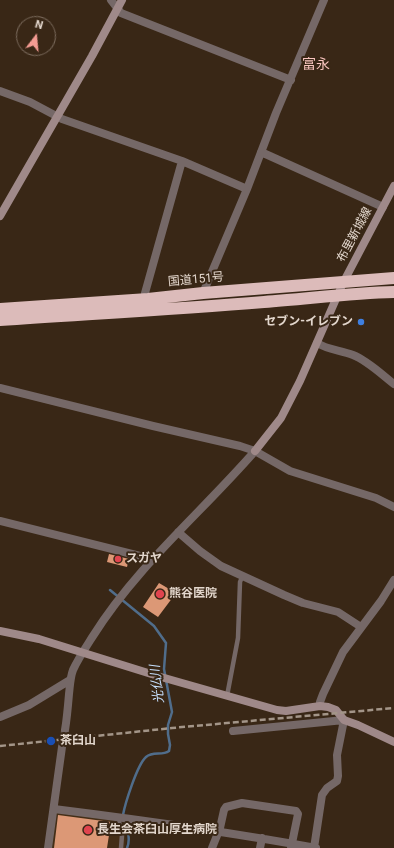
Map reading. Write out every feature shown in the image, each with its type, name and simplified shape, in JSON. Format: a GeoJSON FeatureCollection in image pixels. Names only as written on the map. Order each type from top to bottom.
{"type":"FeatureCollection","features":[{"type":"Feature","properties":{"kind":"highway","name":"国道151号"},"geometry":{"type":"LineString","coordinates":[[0,309],[148,299],[203,293],[394,278]]}},
{"type":"Feature","properties":{"kind":"highway"},"geometry":{"type":"LineString","coordinates":[[0,320],[162,310],[394,292]]}},
{"type":"Feature","properties":{"kind":"street"},"geometry":{"type":"LineString","coordinates":[[111,0],[121,12],[291,80]]}},
{"type":"Feature","properties":{"kind":"street"},"geometry":{"type":"LineString","coordinates":[[0,216],[92,56],[122,0]]}},
{"type":"Feature","properties":{"kind":"street"},"geometry":{"type":"LineString","coordinates":[[203,293],[247,189],[276,113],[324,0]]}},
{"type":"Feature","properties":{"kind":"street"},"geometry":{"type":"LineString","coordinates":[[0,91],[30,102],[57,116],[182,161],[247,189]]}},
{"type":"Feature","properties":{"kind":"street"},"geometry":{"type":"LineString","coordinates":[[261,152],[383,207]]}},
{"type":"Feature","properties":{"kind":"street"},"geometry":{"type":"LineString","coordinates":[[148,299],[145,293],[182,161]]}},
{"type":"Feature","properties":{"kind":"street","name":"布里新城線"},"geometry":{"type":"LineString","coordinates":[[255,452],[281,418],[300,381],[337,296],[394,186]]}},
{"type":"Feature","properties":{"kind":"street"},"geometry":{"type":"LineString","coordinates":[[317,343],[322,346],[352,354],[394,384]]}},
{"type":"Feature","properties":{"kind":"street"},"geometry":{"type":"LineString","coordinates":[[0,388],[240,446],[255,452],[290,471],[376,498],[394,507]]}},
{"type":"Feature","properties":{"kind":"street"},"geometry":{"type":"LineString","coordinates":[[65,730],[70,680],[73,670],[102,622],[152,560],[231,479],[255,452]]}},
{"type":"Feature","properties":{"kind":"street"},"geometry":{"type":"LineString","coordinates":[[0,521],[152,560]]}},
{"type":"Feature","properties":{"kind":"street"},"geometry":{"type":"LineString","coordinates":[[178,532],[200,551],[221,566],[242,577],[297,600],[338,612],[361,627]]}},
{"type":"Feature","properties":{"kind":"street"},"geometry":{"type":"LineString","coordinates":[[320,706],[323,694],[339,658],[350,640],[381,601],[394,580]]}},
{"type":"Feature","properties":{"kind":"street"},"geometry":{"type":"LineString","coordinates":[[0,631],[39,639],[165,678],[277,710],[286,711],[320,706],[336,710],[344,720],[337,755],[337,781],[327,788],[322,794],[315,848],[292,846],[262,838],[218,831],[54,809]]}},
{"type":"Feature","properties":{"kind":"street"},"geometry":{"type":"LineString","coordinates":[[0,717],[29,706],[70,680]]}},
{"type":"Feature","properties":{"kind":"street"},"geometry":{"type":"LineString","coordinates":[[233,731],[344,720],[394,742]]}},
{"type":"Feature","properties":{"kind":"street"},"geometry":{"type":"LineString","coordinates":[[48,848],[62,746]]}},
{"type":"Feature","properties":{"kind":"street"},"geometry":{"type":"LineString","coordinates":[[212,848],[226,806],[242,803],[296,811],[298,814],[292,846]]}},
{"type":"Feature","properties":{"kind":"street"},"geometry":{"type":"LineString","coordinates":[[260,848],[262,838]]}},
{"type":"Feature","properties":{"kind":"lane"},"geometry":{"type":"LineString","coordinates":[[227,696],[238,638],[240,582],[242,577]]}},
{"type":"Feature","properties":{"kind":"lane"},"geometry":{"type":"LineString","coordinates":[[121,848],[122,817]]}},
{"type":"Feature","properties":{"kind":"shaded area","name":"長生会茶臼山厚生病院"},"geometry":{"type":"Polygon","coordinates":[[[56,811],[120,819],[126,840],[125,848],[51,848],[56,811]]]}},
{"type":"Feature","properties":{"kind":"building"},"geometry":{"type":"Polygon","coordinates":[[[109,554],[129,559],[127,567],[107,562],[109,554]]]}},
{"type":"Feature","properties":{"kind":"building"},"geometry":{"type":"Polygon","coordinates":[[[159,583],[176,593],[158,617],[143,607],[159,583]]]}},
{"type":"Feature","properties":{"kind":"building","name":"長生会茶臼山厚生病院"},"geometry":{"type":"Polygon","coordinates":[[[58,815],[111,822],[107,848],[54,848],[58,815]]]}},
{"type":"Feature","properties":{"kind":"waterway","name":"光仏川"},"geometry":{"type":"LineString","coordinates":[[110,590],[154,626],[166,643],[164,669],[172,712],[168,725],[170,745],[169,751],[149,755],[143,761],[132,785],[123,815]]}},
{"type":"Feature","properties":{"kind":"waterway","name":"光仏川"},"geometry":{"type":"LineString","coordinates":[[125,820],[129,838],[127,848]]}},
{"type":"Feature","properties":{"kind":"tunnel"},"geometry":{"type":"LineString","coordinates":[[62,747],[65,730]]}},
{"type":"Feature","properties":{"kind":"railway"},"geometry":{"type":"LineString","coordinates":[[0,746],[172,728],[394,708]]}},
{"type":"Feature","properties":{"kind":"place","name":"セブン-イレブン"},"geometry":{"type":"Point","coordinates":[361,322]}},
{"type":"Feature","properties":{"kind":"place","name":"スガヤ"},"geometry":{"type":"Point","coordinates":[118,559]}},
{"type":"Feature","properties":{"kind":"place","name":"熊谷医院"},"geometry":{"type":"Point","coordinates":[160,594]}},
{"type":"Feature","properties":{"kind":"place","name":"茶臼山"},"geometry":{"type":"Point","coordinates":[51,741]}},
{"type":"Feature","properties":{"kind":"place","name":"長生会茶臼山厚生病院"},"geometry":{"type":"Point","coordinates":[88,830]}},
{"type":"Feature","properties":{"kind":"district","name":"富永"},"geometry":{"type":"Point","coordinates":[316,65]}}]}
